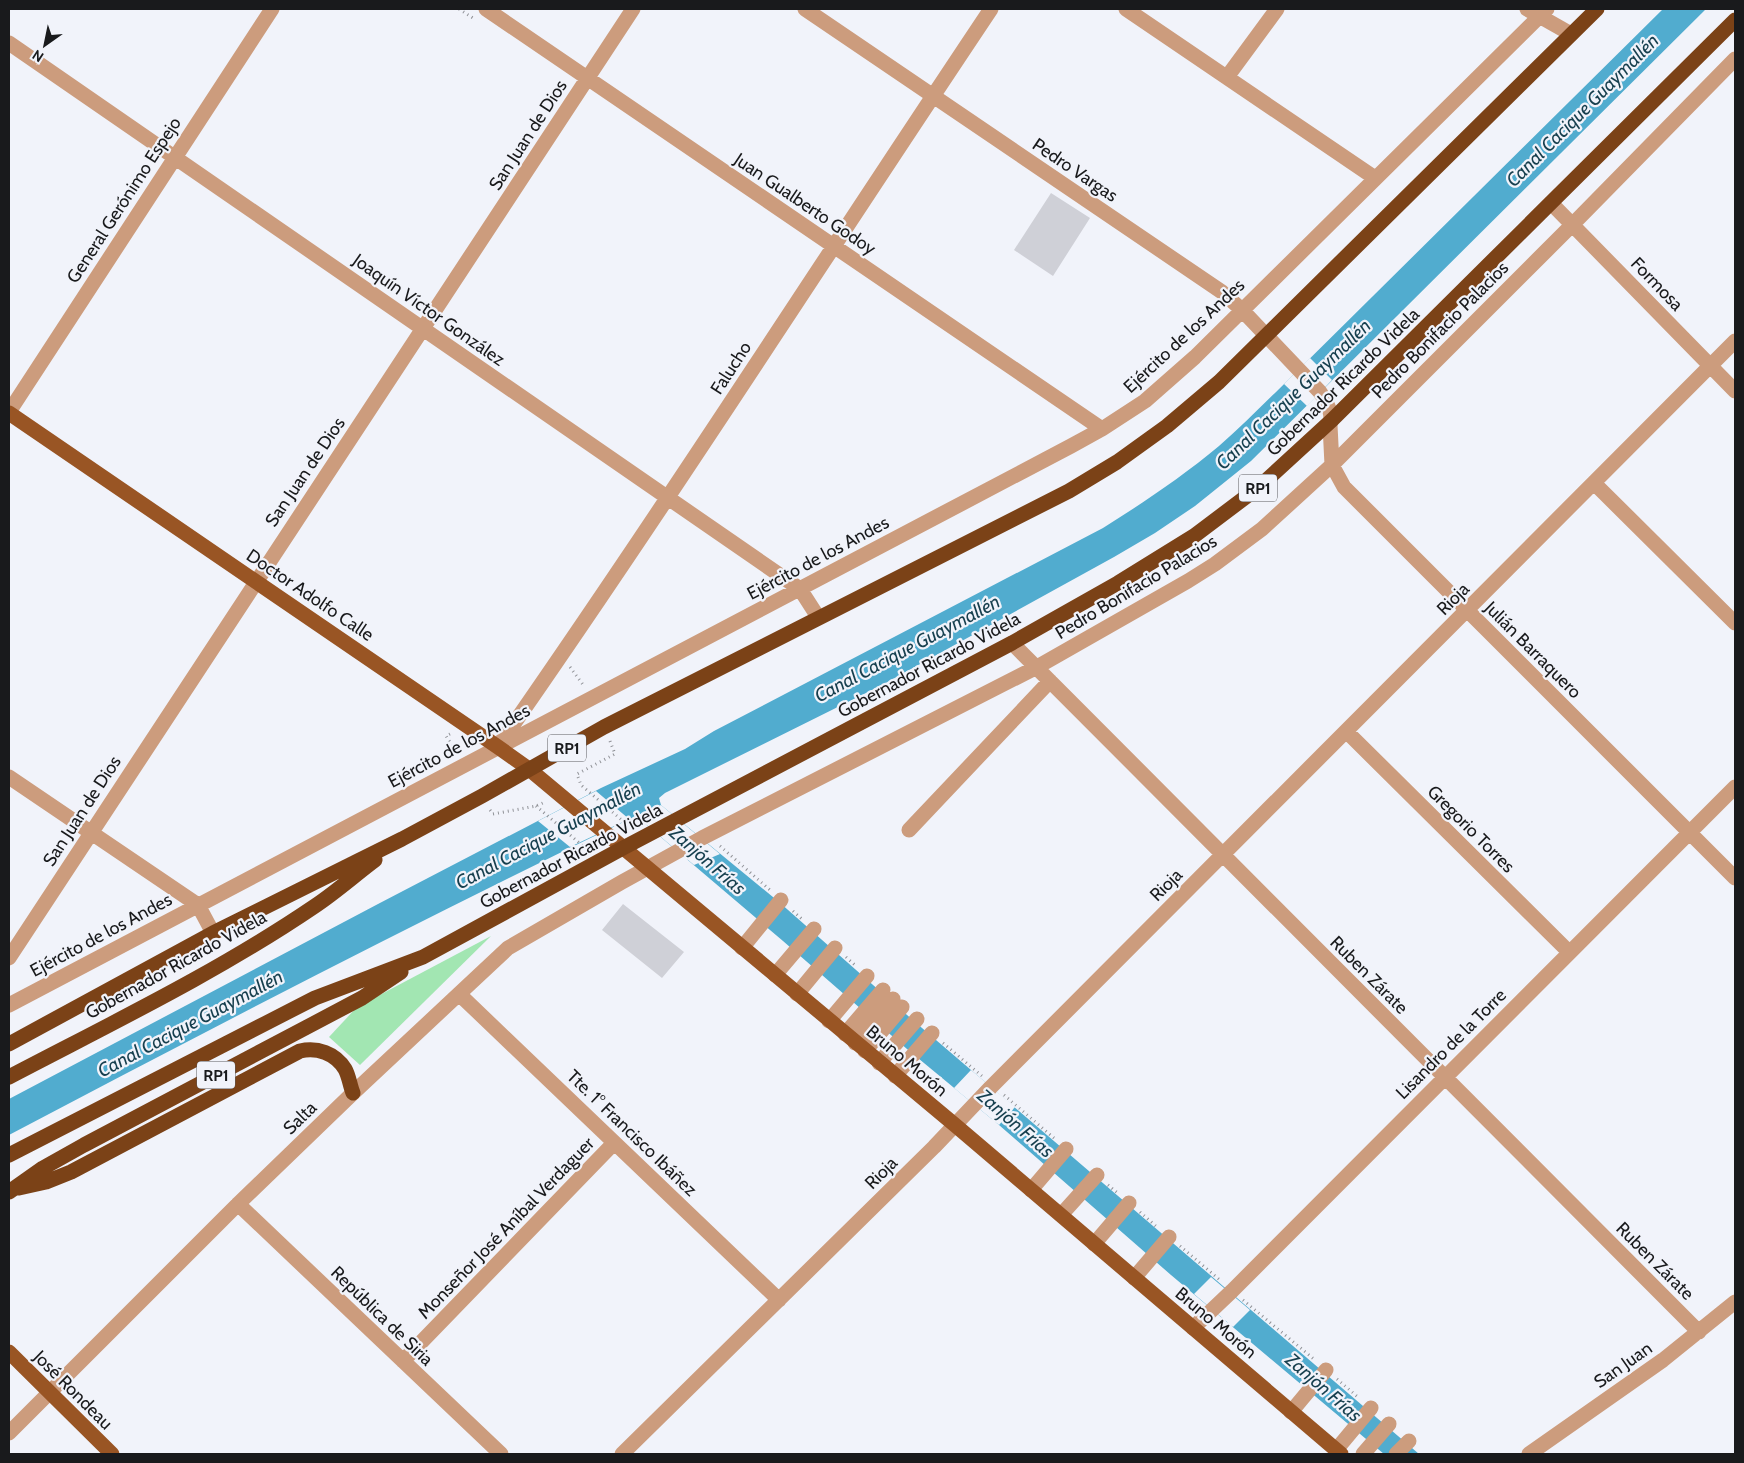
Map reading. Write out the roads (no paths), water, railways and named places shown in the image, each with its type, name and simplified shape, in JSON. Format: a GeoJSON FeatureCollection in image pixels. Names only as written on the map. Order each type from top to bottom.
{"type":"FeatureCollection","features":[{"type":"Feature","properties":{"kind":"highway","name":"Gobernador Ricardo Videla"},"geometry":{"type":"LineString","coordinates":[[9,1044],[213,933],[402,839],[604,727],[1069,490],[1117,462],[1174,420],[1219,382],[1597,9]]}},
{"type":"Feature","properties":{"kind":"highway","name":"Gobernador Ricardo Videla"},"geometry":{"type":"LineString","coordinates":[[9,1155],[315,998],[423,957],[623,848],[1012,642],[1118,584],[1194,536],[1259,487],[1332,420],[1735,20]]}},
{"type":"Feature","properties":{"kind":"highway","name":"Gobernador Ricardo Videla"},"geometry":{"type":"LineString","coordinates":[[9,1077],[240,953],[316,906],[402,839]]}},
{"type":"Feature","properties":{"kind":"highway","name":"RP1"},"geometry":{"type":"LineString","coordinates":[[11,1191],[32,1175],[84,1145],[362,998],[423,957]]}},
{"type":"Feature","properties":{"kind":"highway"},"geometry":{"type":"LineString","coordinates":[[11,1191],[46,1182],[71,1172],[300,1051],[310,1048],[321,1050],[335,1058],[345,1069],[353,1093]]}},
{"type":"Feature","properties":{"kind":"main road","name":"Doctor Adolfo Calle"},"geometry":{"type":"LineString","coordinates":[[9,412],[498,746],[584,815]]}},
{"type":"Feature","properties":{"kind":"main road","name":"Bruno Morón"},"geometry":{"type":"LineString","coordinates":[[584,815],[955,1125],[1338,1452]]}},
{"type":"Feature","properties":{"kind":"main road","name":"José Rondeau"},"geometry":{"type":"LineString","coordinates":[[9,1352],[112,1454]]}},
{"type":"Feature","properties":{"kind":"street","name":"General Gerónimo Espejo"},"geometry":{"type":"LineString","coordinates":[[9,412],[272,9]]}},
{"type":"Feature","properties":{"kind":"street","name":"Juan Gualberto Godoy"},"geometry":{"type":"LineString","coordinates":[[486,9],[1102,429]]}},
{"type":"Feature","properties":{"kind":"street","name":"San Juan de Dios"},"geometry":{"type":"LineString","coordinates":[[9,958],[255,580],[633,9]]}},
{"type":"Feature","properties":{"kind":"street","name":"Pedro Vargas"},"geometry":{"type":"LineString","coordinates":[[805,9],[1222,292],[1242,310],[1309,381]]}},
{"type":"Feature","properties":{"kind":"street","name":"Falucho"},"geometry":{"type":"LineString","coordinates":[[498,746],[668,498],[991,9]]}},
{"type":"Feature","properties":{"kind":"street"},"geometry":{"type":"LineString","coordinates":[[1126,9],[1375,178]]}},
{"type":"Feature","properties":{"kind":"street"},"geometry":{"type":"LineString","coordinates":[[1227,77],[1278,9]]}},
{"type":"Feature","properties":{"kind":"street"},"geometry":{"type":"LineString","coordinates":[[1538,11],[1571,34]]}},
{"type":"Feature","properties":{"kind":"street","name":"Ejército de los Andes"},"geometry":{"type":"LineString","coordinates":[[9,1005],[1102,429],[1145,401],[1195,357],[1375,178],[1538,11]]}},
{"type":"Feature","properties":{"kind":"street","name":"Joaquín Víctor González"},"geometry":{"type":"LineString","coordinates":[[9,43],[800,589],[818,617]]}},
{"type":"Feature","properties":{"kind":"street","name":"Pedro Bonifacio Palacios"},"geometry":{"type":"LineString","coordinates":[[646,868],[1036,667],[1215,564],[1262,529],[1332,465],[1735,59]]}},
{"type":"Feature","properties":{"kind":"street","name":"Formosa"},"geometry":{"type":"LineString","coordinates":[[1551,203],[1735,391]]}},
{"type":"Feature","properties":{"kind":"street","name":"Rioja"},"geometry":{"type":"LineString","coordinates":[[622,1454],[955,1125],[1735,341]]}},
{"type":"Feature","properties":{"kind":"street","name":"Julián Barraquero"},"geometry":{"type":"LineString","coordinates":[[1309,381],[1320,392],[1332,420],[1330,425],[1332,465],[1344,487],[1735,878]]}},
{"type":"Feature","properties":{"kind":"street"},"geometry":{"type":"LineString","coordinates":[[1594,483],[1735,623]]}},
{"type":"Feature","properties":{"kind":"street","name":"Ruben Zárate"},"geometry":{"type":"LineString","coordinates":[[1012,642],[1699,1332]]}},
{"type":"Feature","properties":{"kind":"street"},"geometry":{"type":"LineString","coordinates":[[909,830],[1050,681]]}},
{"type":"Feature","properties":{"kind":"street","name":"Gregorio Torres"},"geometry":{"type":"LineString","coordinates":[[1346,732],[1570,952]]}},
{"type":"Feature","properties":{"kind":"street"},"geometry":{"type":"LineString","coordinates":[[9,778],[198,905],[213,933]]}},
{"type":"Feature","properties":{"kind":"street","name":"Lisandro de la Torre"},"geometry":{"type":"LineString","coordinates":[[1193,1328],[1735,787]]}},
{"type":"Feature","properties":{"kind":"street","name":"Salta"},"geometry":{"type":"LineString","coordinates":[[9,1433],[238,1204],[508,948],[646,868]]}},
{"type":"Feature","properties":{"kind":"street"},"geometry":{"type":"LineString","coordinates":[[742,948],[780,901]]}},
{"type":"Feature","properties":{"kind":"street"},"geometry":{"type":"LineString","coordinates":[[774,975],[813,931]]}},
{"type":"Feature","properties":{"kind":"street"},"geometry":{"type":"LineString","coordinates":[[797,994],[834,949]]}},
{"type":"Feature","properties":{"kind":"street"},"geometry":{"type":"LineString","coordinates":[[829,1021],[867,977]]}},
{"type":"Feature","properties":{"kind":"street","name":"Tte. 1° Francisco Ibáñez"},"geometry":{"type":"LineString","coordinates":[[459,994],[779,1300]]}},
{"type":"Feature","properties":{"kind":"street"},"geometry":{"type":"LineString","coordinates":[[855,1043],[874,1020],[892,1000],[874,1020],[855,1043]]}},
{"type":"Feature","properties":{"kind":"street"},"geometry":{"type":"LineString","coordinates":[[880,1063],[916,1020]]}},
{"type":"Feature","properties":{"kind":"street"},"geometry":{"type":"LineString","coordinates":[[895,1076],[931,1034]]}},
{"type":"Feature","properties":{"kind":"street","name":"Monseñor José Aníbal Verdaguer"},"geometry":{"type":"LineString","coordinates":[[403,1361],[614,1143]]}},
{"type":"Feature","properties":{"kind":"street"},"geometry":{"type":"LineString","coordinates":[[1031,1190],[1066,1150]]}},
{"type":"Feature","properties":{"kind":"street"},"geometry":{"type":"LineString","coordinates":[[1064,1219],[1100,1179]]}},
{"type":"Feature","properties":{"kind":"street","name":"República de Siria"},"geometry":{"type":"LineString","coordinates":[[238,1204],[501,1454]]}},
{"type":"Feature","properties":{"kind":"street"},"geometry":{"type":"LineString","coordinates":[[1094,1244],[1128,1204]]}},
{"type":"Feature","properties":{"kind":"street"},"geometry":{"type":"LineString","coordinates":[[1131,1276],[1165,1235]]}},
{"type":"Feature","properties":{"kind":"street","name":"San Juan"},"geometry":{"type":"LineString","coordinates":[[1529,1454],[1663,1360],[1735,1302]]}},
{"type":"Feature","properties":{"kind":"street"},"geometry":{"type":"LineString","coordinates":[[1291,1412],[1325,1371]]}},
{"type":"Feature","properties":{"kind":"street"},"geometry":{"type":"LineString","coordinates":[[1338,1452],[1369,1409]]}},
{"type":"Feature","properties":{"kind":"street"},"geometry":{"type":"LineString","coordinates":[[1367,1449],[1388,1425]]}},
{"type":"Feature","properties":{"kind":"water"},"geometry":{"type":"Polygon","coordinates":[[[1663,9],[1706,9],[1251,461],[1195,506],[1155,533],[1114,557],[882,685],[665,793],[659,798],[661,805],[779,902],[915,1022],[1419,1454],[1384,1454],[1171,1275],[999,1125],[907,1049],[636,816],[321,973],[9,1135],[9,1099],[601,788],[685,749],[714,731],[1103,528],[1148,499],[1177,479],[1241,426],[1663,9]]]}},
{"type":"Feature","properties":{"kind":"water label","name":"Canal Cacique Guaymallén"},"geometry":{"type":"Point","coordinates":[1582,110]}},
{"type":"Feature","properties":{"kind":"water label","name":"Canal Cacique Guaymallén"},"geometry":{"type":"Point","coordinates":[1293,394]}},
{"type":"Feature","properties":{"kind":"water label","name":"Canal Cacique Guaymallén"},"geometry":{"type":"Point","coordinates":[907,648]}},
{"type":"Feature","properties":{"kind":"water label","name":"Canal Cacique Guaymallén"},"geometry":{"type":"Point","coordinates":[548,835]}},
{"type":"Feature","properties":{"kind":"water label","name":"Zanjón Frías"},"geometry":{"type":"Point","coordinates":[708,860]}},
{"type":"Feature","properties":{"kind":"water label","name":"Canal Cacique Guaymallén"},"geometry":{"type":"Point","coordinates":[190,1023]}},
{"type":"Feature","properties":{"kind":"water label","name":"Zanjón Frías"},"geometry":{"type":"Point","coordinates":[1016,1123]}},
{"type":"Feature","properties":{"kind":"water label","name":"Zanjón Frías"},"geometry":{"type":"Point","coordinates":[1324,1387]}}]}
